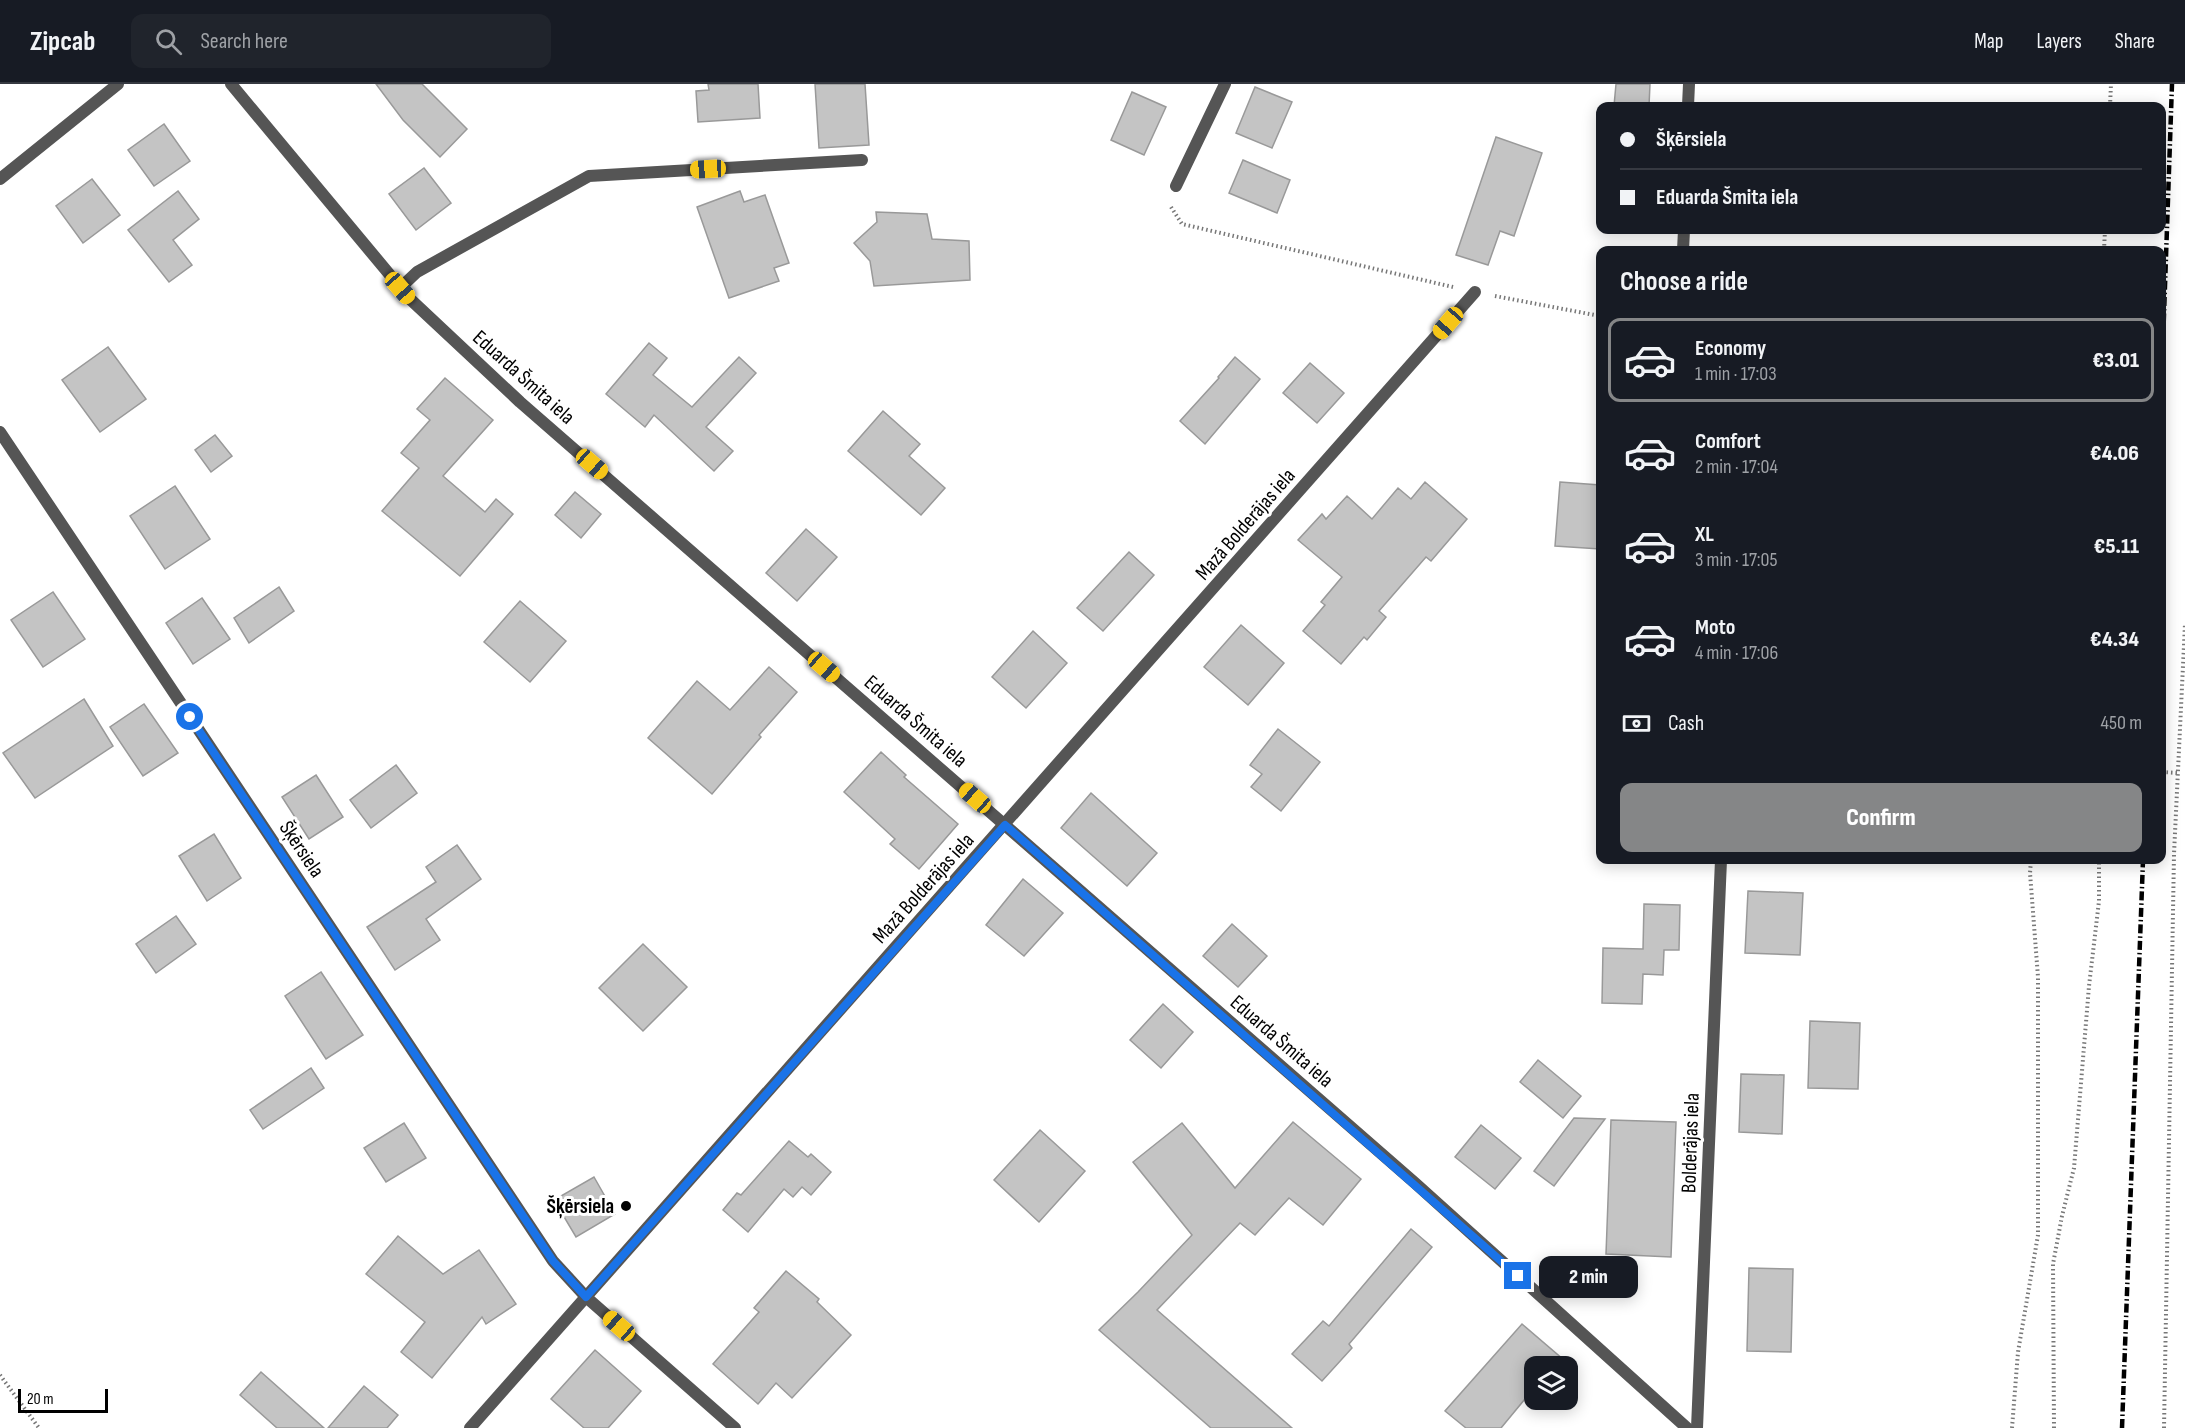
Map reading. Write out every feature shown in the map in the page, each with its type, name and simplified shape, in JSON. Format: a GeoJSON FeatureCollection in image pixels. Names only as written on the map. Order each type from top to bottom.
{"type":"FeatureCollection","features":[{"type":"Feature","properties":{"kind":"street"},"geometry":{"type":"LineString","coordinates":[[0,179],[118,84]]}},
{"type":"Feature","properties":{"kind":"street","name":"Eduarda Šmita iela"},"geometry":{"type":"LineString","coordinates":[[231,84],[400,288],[520,402],[1415,1183],[1687,1428]]}},
{"type":"Feature","properties":{"kind":"street"},"geometry":{"type":"LineString","coordinates":[[1176,186],[1225,84]]}},
{"type":"Feature","properties":{"kind":"street"},"geometry":{"type":"LineString","coordinates":[[1688,102],[1689,84]]}},
{"type":"Feature","properties":{"kind":"street"},"geometry":{"type":"LineString","coordinates":[[400,288],[417,272],[589,176],[862,160]]}},
{"type":"Feature","properties":{"kind":"street","name":"Mazā Bolderājas iela"},"geometry":{"type":"LineString","coordinates":[[470,1428],[1475,292]]}},
{"type":"Feature","properties":{"kind":"street","name":"Šķērsiela"},"geometry":{"type":"LineString","coordinates":[[0,432],[553,1261],[586,1297],[735,1428]]}},
{"type":"Feature","properties":{"kind":"street","name":"Bolderājas iela"},"geometry":{"type":"LineString","coordinates":[[1697,1428],[1721,864]]}},
{"type":"Feature","properties":{"kind":"path"},"geometry":{"type":"LineString","coordinates":[[2110,84],[2110,102]]}},
{"type":"Feature","properties":{"kind":"path"},"geometry":{"type":"LineString","coordinates":[[1176,186],[1171,206],[1182,224],[1475,292],[1596,315]]}},
{"type":"Feature","properties":{"kind":"path"},"geometry":{"type":"LineString","coordinates":[[2164,1428],[2174,854],[2185,624]]}},
{"type":"Feature","properties":{"kind":"path"},"geometry":{"type":"LineString","coordinates":[[2166,772],[2178,773]]}},
{"type":"Feature","properties":{"kind":"path"},"geometry":{"type":"LineString","coordinates":[[2012,1428],[2018,1352],[2038,1235],[2038,977],[2031,864]]}},
{"type":"Feature","properties":{"kind":"path"},"geometry":{"type":"LineString","coordinates":[[2054,1428],[2053,1264],[2074,1168],[2089,986],[2099,901],[2099,864]]}},
{"type":"Feature","properties":{"kind":"path"},"geometry":{"type":"LineString","coordinates":[[0,1376],[39,1428]]}},
{"type":"Feature","properties":{"kind":"building"},"geometry":{"type":"Polygon","coordinates":[[[376,84],[422,84],[467,129],[440,157],[403,120],[376,84]]]}},
{"type":"Feature","properties":{"kind":"building"},"geometry":{"type":"Polygon","coordinates":[[[708,84],[758,84],[760,118],[698,122],[696,91],[709,90],[708,84]]]}},
{"type":"Feature","properties":{"kind":"building"},"geometry":{"type":"Polygon","coordinates":[[[815,84],[865,84],[869,145],[819,148],[815,84]]]}},
{"type":"Feature","properties":{"kind":"building"},"geometry":{"type":"Polygon","coordinates":[[[1616,84],[1650,84],[1649,102],[1614,102],[1616,84]]]}},
{"type":"Feature","properties":{"kind":"building"},"geometry":{"type":"Polygon","coordinates":[[[1255,87],[1292,102],[1272,148],[1236,133],[1255,87]]]}},
{"type":"Feature","properties":{"kind":"building"},"geometry":{"type":"Polygon","coordinates":[[[1132,92],[1166,107],[1144,155],[1111,140],[1132,92]]]}},
{"type":"Feature","properties":{"kind":"building"},"geometry":{"type":"Polygon","coordinates":[[[164,124],[190,161],[154,186],[128,150],[164,124]]]}},
{"type":"Feature","properties":{"kind":"building"},"geometry":{"type":"Polygon","coordinates":[[[1496,137],[1542,153],[1514,236],[1500,231],[1488,265],[1456,255],[1496,137]]]}},
{"type":"Feature","properties":{"kind":"building"},"geometry":{"type":"Polygon","coordinates":[[[1243,160],[1290,180],[1277,213],[1229,193],[1243,160]]]}},
{"type":"Feature","properties":{"kind":"building"},"geometry":{"type":"Polygon","coordinates":[[[424,168],[451,203],[416,230],[389,194],[424,168]]]}},
{"type":"Feature","properties":{"kind":"building"},"geometry":{"type":"Polygon","coordinates":[[[92,179],[120,215],[83,243],[56,206],[92,179]]]}},
{"type":"Feature","properties":{"kind":"building"},"geometry":{"type":"Polygon","coordinates":[[[178,191],[199,219],[173,240],[192,265],[169,282],[128,230],[178,191]]]}},
{"type":"Feature","properties":{"kind":"building"},"geometry":{"type":"Polygon","coordinates":[[[740,191],[744,202],[765,195],[789,263],[774,268],[779,281],[729,298],[697,207],[740,191]]]}},
{"type":"Feature","properties":{"kind":"building"},"geometry":{"type":"Polygon","coordinates":[[[876,212],[927,214],[932,239],[969,241],[970,280],[874,286],[870,261],[854,243],[877,222],[876,212]]]}},
{"type":"Feature","properties":{"kind":"building"},"geometry":{"type":"Polygon","coordinates":[[[649,343],[667,358],[653,375],[692,407],[739,357],[756,373],[706,427],[733,451],[714,471],[654,415],[645,427],[606,394],[649,343]]]}},
{"type":"Feature","properties":{"kind":"building"},"geometry":{"type":"Polygon","coordinates":[[[108,347],[146,399],[100,432],[62,380],[108,347]]]}},
{"type":"Feature","properties":{"kind":"building"},"geometry":{"type":"Polygon","coordinates":[[[1235,357],[1260,379],[1205,444],[1180,421],[1235,357]]]}},
{"type":"Feature","properties":{"kind":"building"},"geometry":{"type":"Polygon","coordinates":[[[1310,363],[1344,393],[1317,423],[1283,393],[1310,363]]]}},
{"type":"Feature","properties":{"kind":"building"},"geometry":{"type":"Polygon","coordinates":[[[445,378],[493,420],[443,476],[485,512],[496,499],[513,514],[460,576],[382,511],[419,468],[401,453],[430,420],[417,409],[445,378]]]}},
{"type":"Feature","properties":{"kind":"building"},"geometry":{"type":"Polygon","coordinates":[[[883,411],[920,444],[909,456],[945,488],[921,515],[848,451],[883,411]]]}},
{"type":"Feature","properties":{"kind":"building"},"geometry":{"type":"Polygon","coordinates":[[[215,435],[232,456],[211,472],[195,450],[215,435]]]}},
{"type":"Feature","properties":{"kind":"building"},"geometry":{"type":"Polygon","coordinates":[[[1425,482],[1467,519],[1431,561],[1426,557],[1379,611],[1386,617],[1367,640],[1364,637],[1341,664],[1303,631],[1325,605],[1321,602],[1342,577],[1298,540],[1322,514],[1326,519],[1347,496],[1372,519],[1398,488],[1411,499],[1425,482]]]}},
{"type":"Feature","properties":{"kind":"building"},"geometry":{"type":"Polygon","coordinates":[[[1560,482],[1596,485],[1596,549],[1555,546],[1560,482]]]}},
{"type":"Feature","properties":{"kind":"building"},"geometry":{"type":"Polygon","coordinates":[[[175,486],[210,539],[165,569],[130,516],[175,486]]]}},
{"type":"Feature","properties":{"kind":"building"},"geometry":{"type":"Polygon","coordinates":[[[575,492],[601,514],[581,538],[555,515],[575,492]]]}},
{"type":"Feature","properties":{"kind":"building"},"geometry":{"type":"Polygon","coordinates":[[[806,529],[837,557],[797,601],[766,573],[806,529]]]}},
{"type":"Feature","properties":{"kind":"building"},"geometry":{"type":"Polygon","coordinates":[[[1129,552],[1154,575],[1103,631],[1077,608],[1129,552]]]}},
{"type":"Feature","properties":{"kind":"building"},"geometry":{"type":"Polygon","coordinates":[[[279,587],[294,611],[249,643],[234,618],[279,587]]]}},
{"type":"Feature","properties":{"kind":"building"},"geometry":{"type":"Polygon","coordinates":[[[53,592],[85,639],[43,667],[11,620],[53,592]]]}},
{"type":"Feature","properties":{"kind":"building"},"geometry":{"type":"Polygon","coordinates":[[[202,598],[230,639],[193,664],[166,623],[202,598]]]}},
{"type":"Feature","properties":{"kind":"building"},"geometry":{"type":"Polygon","coordinates":[[[520,601],[566,641],[530,682],[484,642],[520,601]]]}},
{"type":"Feature","properties":{"kind":"building"},"geometry":{"type":"Polygon","coordinates":[[[1241,625],[1284,663],[1248,705],[1204,667],[1241,625]]]}},
{"type":"Feature","properties":{"kind":"building"},"geometry":{"type":"Polygon","coordinates":[[[1033,631],[1067,663],[1026,708],[992,677],[1033,631]]]}},
{"type":"Feature","properties":{"kind":"building"},"geometry":{"type":"Polygon","coordinates":[[[769,667],[797,692],[712,794],[648,738],[697,681],[730,710],[769,667]]]}},
{"type":"Feature","properties":{"kind":"building"},"geometry":{"type":"Polygon","coordinates":[[[84,699],[113,746],[35,798],[3,753],[84,699]]]}},
{"type":"Feature","properties":{"kind":"building"},"geometry":{"type":"Polygon","coordinates":[[[144,704],[178,753],[143,776],[110,727],[144,704]]]}},
{"type":"Feature","properties":{"kind":"building"},"geometry":{"type":"Polygon","coordinates":[[[1278,729],[1320,762],[1281,811],[1251,787],[1262,774],[1250,765],[1278,729]]]}},
{"type":"Feature","properties":{"kind":"building"},"geometry":{"type":"Polygon","coordinates":[[[881,752],[906,775],[904,777],[958,824],[919,869],[890,844],[895,839],[844,792],[881,752]]]}},
{"type":"Feature","properties":{"kind":"building"},"geometry":{"type":"Polygon","coordinates":[[[396,765],[417,793],[371,828],[350,800],[396,765]]]}},
{"type":"Feature","properties":{"kind":"building"},"geometry":{"type":"Polygon","coordinates":[[[316,775],[343,817],[309,839],[282,797],[316,775]]]}},
{"type":"Feature","properties":{"kind":"building"},"geometry":{"type":"Polygon","coordinates":[[[1091,793],[1157,853],[1127,886],[1061,828],[1091,793]]]}},
{"type":"Feature","properties":{"kind":"building"},"geometry":{"type":"Polygon","coordinates":[[[214,834],[241,878],[207,901],[179,856],[214,834]]]}},
{"type":"Feature","properties":{"kind":"building"},"geometry":{"type":"Polygon","coordinates":[[[457,845],[481,879],[426,919],[440,940],[395,970],[367,927],[436,882],[426,867],[457,845]]]}},
{"type":"Feature","properties":{"kind":"building"},"geometry":{"type":"Polygon","coordinates":[[[1023,879],[1063,913],[1024,956],[986,925],[1023,879]]]}},
{"type":"Feature","properties":{"kind":"building"},"geometry":{"type":"Polygon","coordinates":[[[1748,891],[1803,893],[1800,955],[1745,953],[1748,891]]]}},
{"type":"Feature","properties":{"kind":"building"},"geometry":{"type":"Polygon","coordinates":[[[1644,904],[1680,905],[1679,950],[1664,950],[1663,975],[1643,974],[1642,1004],[1602,1003],[1603,948],[1643,949],[1644,904]]]}},
{"type":"Feature","properties":{"kind":"building"},"geometry":{"type":"Polygon","coordinates":[[[176,916],[196,944],[156,973],[136,944],[176,916]]]}},
{"type":"Feature","properties":{"kind":"building"},"geometry":{"type":"Polygon","coordinates":[[[1232,924],[1267,956],[1238,987],[1203,956],[1232,924]]]}},
{"type":"Feature","properties":{"kind":"building"},"geometry":{"type":"Polygon","coordinates":[[[643,944],[687,987],[643,1031],[599,988],[643,944]]]}},
{"type":"Feature","properties":{"kind":"building"},"geometry":{"type":"Polygon","coordinates":[[[321,972],[363,1035],[326,1059],[285,996],[321,972]]]}},
{"type":"Feature","properties":{"kind":"building"},"geometry":{"type":"Polygon","coordinates":[[[1163,1004],[1193,1032],[1161,1068],[1130,1040],[1163,1004]]]}},
{"type":"Feature","properties":{"kind":"building"},"geometry":{"type":"Polygon","coordinates":[[[1810,1021],[1860,1023],[1858,1089],[1808,1088],[1810,1021]]]}},
{"type":"Feature","properties":{"kind":"building"},"geometry":{"type":"Polygon","coordinates":[[[1538,1060],[1581,1096],[1563,1118],[1520,1082],[1538,1060]]]}},
{"type":"Feature","properties":{"kind":"building"},"geometry":{"type":"Polygon","coordinates":[[[311,1068],[324,1088],[263,1129],[250,1110],[311,1068]]]}},
{"type":"Feature","properties":{"kind":"building"},"geometry":{"type":"Polygon","coordinates":[[[1741,1074],[1784,1075],[1782,1134],[1739,1132],[1741,1074]]]}},
{"type":"Feature","properties":{"kind":"building"},"geometry":{"type":"Polygon","coordinates":[[[1574,1118],[1605,1119],[1554,1186],[1534,1171],[1574,1118]]]}},
{"type":"Feature","properties":{"kind":"building"},"geometry":{"type":"Polygon","coordinates":[[[1611,1120],[1676,1122],[1671,1257],[1606,1254],[1611,1120]]]}},
{"type":"Feature","properties":{"kind":"building"},"geometry":{"type":"Polygon","coordinates":[[[1293,1122],[1361,1179],[1323,1225],[1289,1198],[1255,1235],[1240,1223],[1157,1310],[1292,1428],[1211,1428],[1099,1330],[1192,1235],[1133,1162],[1182,1123],[1235,1188],[1293,1122]]]}},
{"type":"Feature","properties":{"kind":"building"},"geometry":{"type":"Polygon","coordinates":[[[404,1123],[426,1158],[386,1182],[364,1148],[404,1123]]]}},
{"type":"Feature","properties":{"kind":"building"},"geometry":{"type":"Polygon","coordinates":[[[1481,1125],[1521,1158],[1495,1189],[1455,1157],[1481,1125]]]}},
{"type":"Feature","properties":{"kind":"building"},"geometry":{"type":"Polygon","coordinates":[[[1040,1130],[1085,1171],[1039,1222],[994,1180],[1040,1130]]]}},
{"type":"Feature","properties":{"kind":"building"},"geometry":{"type":"Polygon","coordinates":[[[789,1141],[808,1157],[811,1154],[831,1172],[811,1195],[802,1187],[793,1197],[784,1189],[748,1232],[723,1210],[737,1193],[741,1195],[789,1141]]]}},
{"type":"Feature","properties":{"kind":"building"},"geometry":{"type":"Polygon","coordinates":[[[594,1177],[615,1214],[576,1237],[554,1200],[594,1177]]]}},
{"type":"Feature","properties":{"kind":"building"},"geometry":{"type":"Polygon","coordinates":[[[1411,1229],[1432,1247],[1349,1344],[1352,1348],[1322,1381],[1292,1354],[1323,1321],[1329,1326],[1411,1229]]]}},
{"type":"Feature","properties":{"kind":"building"},"geometry":{"type":"Polygon","coordinates":[[[398,1236],[443,1274],[479,1250],[516,1304],[486,1324],[482,1317],[432,1378],[401,1352],[425,1322],[366,1274],[398,1236]]]}},
{"type":"Feature","properties":{"kind":"building"},"geometry":{"type":"Polygon","coordinates":[[[1749,1268],[1793,1269],[1791,1352],[1747,1351],[1749,1268]]]}},
{"type":"Feature","properties":{"kind":"building"},"geometry":{"type":"Polygon","coordinates":[[[786,1271],[819,1299],[817,1302],[851,1335],[792,1398],[776,1383],[758,1404],[713,1364],[759,1312],[754,1308],[786,1271]]]}},
{"type":"Feature","properties":{"kind":"building"},"geometry":{"type":"Polygon","coordinates":[[[1522,1324],[1559,1356],[1524,1356],[1524,1400],[1501,1428],[1466,1428],[1445,1411],[1522,1324]]]}},
{"type":"Feature","properties":{"kind":"building"},"geometry":{"type":"Polygon","coordinates":[[[595,1350],[641,1391],[608,1428],[584,1428],[551,1399],[595,1350]]]}},
{"type":"Feature","properties":{"kind":"building"},"geometry":{"type":"Polygon","coordinates":[[[261,1372],[324,1428],[277,1428],[240,1395],[261,1372]]]}},
{"type":"Feature","properties":{"kind":"building"},"geometry":{"type":"Polygon","coordinates":[[[364,1386],[398,1415],[387,1428],[328,1428],[364,1386]]]}},
{"type":"Feature","properties":{"kind":"railway"},"geometry":{"type":"LineString","coordinates":[[2166,257],[2172,84]]}},
{"type":"Feature","properties":{"kind":"railway"},"geometry":{"type":"LineString","coordinates":[[2122,1428],[2143,864]]}},
{"type":"Feature","properties":{"kind":"place","name":"Šķērsiela"},"geometry":{"type":"Point","coordinates":[626,1206]}},
{"type":"Feature","properties":{"kind":"route"},"geometry":{"type":"LineString","coordinates":[[190,717],[553,1261],[586,1297],[1005,825],[1415,1183],[1518,1276]]}}]}
